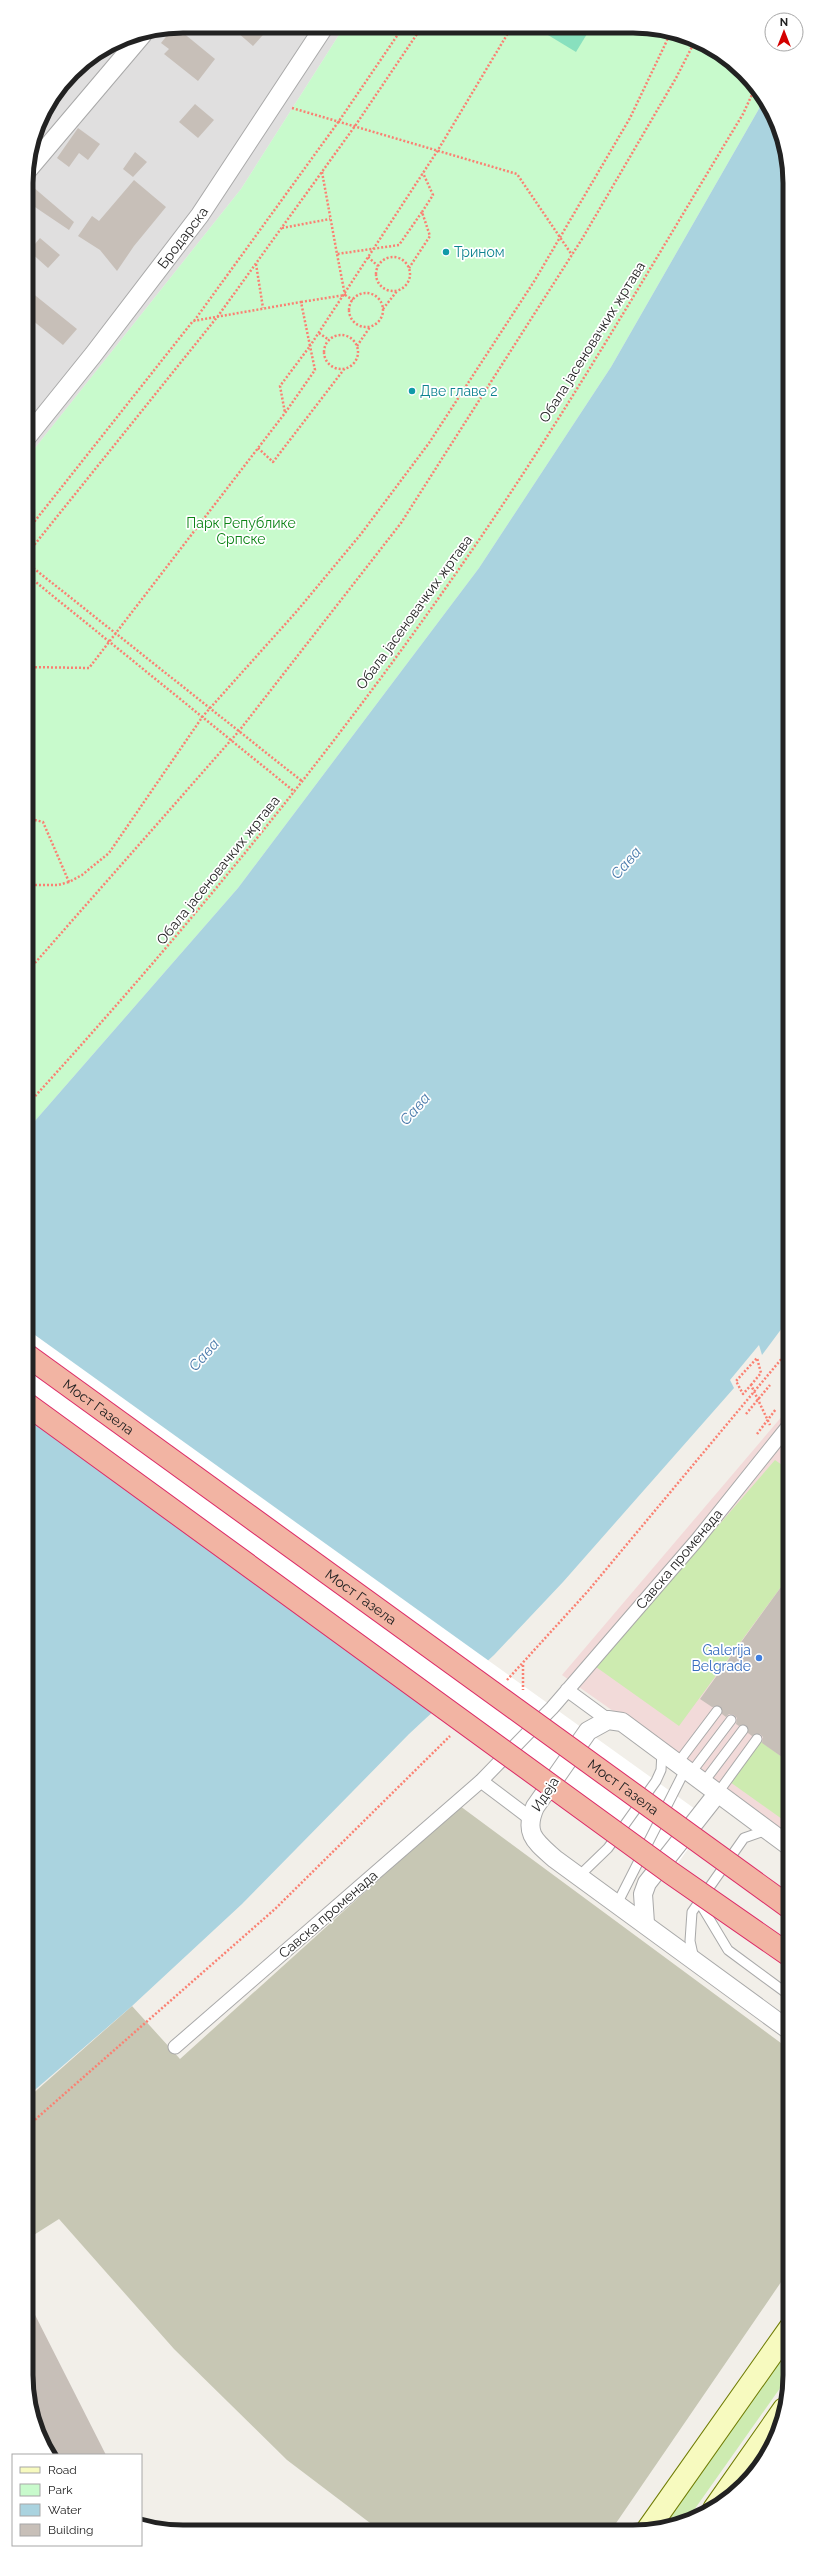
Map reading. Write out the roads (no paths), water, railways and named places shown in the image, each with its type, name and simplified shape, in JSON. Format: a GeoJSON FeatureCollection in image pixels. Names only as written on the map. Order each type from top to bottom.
{"type":"FeatureCollection","features":[{"type":"Feature","properties":{"kind":"highway","name":"Мост Газела"},"geometry":{"type":"LineString","coordinates":[[33,1360],[694,1840],[783,1902]]}},
{"type":"Feature","properties":{"kind":"highway"},"geometry":{"type":"LineString","coordinates":[[33,1409],[671,1873],[783,1951]]}},
{"type":"Feature","properties":{"kind":"main road"},"geometry":{"type":"LineString","coordinates":[[651,2524],[783,2338]]}},
{"type":"Feature","properties":{"kind":"main road"},"geometry":{"type":"LineString","coordinates":[[725,2493],[776,2421]]}},
{"type":"Feature","properties":{"kind":"street","name":"Бродарска"},"geometry":{"type":"LineString","coordinates":[[33,430],[93,355],[200,214],[320,33]]}},
{"type":"Feature","properties":{"kind":"street"},"geometry":{"type":"LineString","coordinates":[[34,163],[138,40]]}},
{"type":"Feature","properties":{"kind":"street","name":"Савска променада"},"geometry":{"type":"LineString","coordinates":[[175,2047],[481,1781],[567,1690],[697,1540],[783,1431]]}},
{"type":"Feature","properties":{"kind":"street"},"geometry":{"type":"LineString","coordinates":[[567,1690],[608,1720],[622,1722],[694,1777],[783,1842]]}},
{"type":"Feature","properties":{"kind":"street","name":"Идеја"},"geometry":{"type":"LineString","coordinates":[[608,1720],[588,1731],[535,1807],[530,1818],[530,1831],[534,1840],[579,1876],[783,2026]]}},
{"type":"Feature","properties":{"kind":"street"},"geometry":{"type":"LineString","coordinates":[[645,1923],[643,1894],[694,1777]]}},
{"type":"Feature","properties":{"kind":"street"},"geometry":{"type":"LineString","coordinates":[[481,1781],[530,1818]]}},
{"type":"Feature","properties":{"kind":"lane"},"geometry":{"type":"LineString","coordinates":[[694,1777],[717,1711]]}},
{"type":"Feature","properties":{"kind":"lane"},"geometry":{"type":"LineString","coordinates":[[617,1904],[694,1777],[731,1720]]}},
{"type":"Feature","properties":{"kind":"lane"},"geometry":{"type":"LineString","coordinates":[[694,1777],[743,1730]]}},
{"type":"Feature","properties":{"kind":"lane"},"geometry":{"type":"LineString","coordinates":[[694,1777],[757,1739]]}},
{"type":"Feature","properties":{"kind":"lane"},"geometry":{"type":"LineString","coordinates":[[579,1876],[608,1848],[656,1781],[661,1770],[662,1752]]}},
{"type":"Feature","properties":{"kind":"lane"},"geometry":{"type":"LineString","coordinates":[[695,1960],[690,1941],[690,1923],[692,1912],[698,1900],[744,1838],[767,1830]]}},
{"type":"Feature","properties":{"kind":"lane"},"geometry":{"type":"LineString","coordinates":[[730,1855],[783,1892]]}},
{"type":"Feature","properties":{"kind":"lane"},"geometry":{"type":"LineString","coordinates":[[698,1900],[728,1950],[783,1991]]}},
{"type":"Feature","properties":{"kind":"water","name":"Сава"},"geometry":{"type":"Polygon","coordinates":[[[761,105],[772,126],[778,144],[783,173],[783,1327],[762,1355],[759,1345],[730,1380],[734,1388],[563,1582],[494,1655],[409,1734],[242,1904],[132,2006],[33,2092],[33,1123],[238,888],[479,568],[611,367],[761,105]]]}},
{"type":"Feature","properties":{"kind":"place","name":"Трином"},"geometry":{"type":"Point","coordinates":[446,252]}},
{"type":"Feature","properties":{"kind":"place","name":"Две главе 2"},"geometry":{"type":"Point","coordinates":[412,391]}},
{"type":"Feature","properties":{"kind":"place","name":"Galerija Belgrade"},"geometry":{"type":"Point","coordinates":[759,1658]}},
{"type":"Feature","properties":{"kind":"park label","name":"Парк Републике Српске"},"geometry":{"type":"Point","coordinates":[241,532]}}]}
